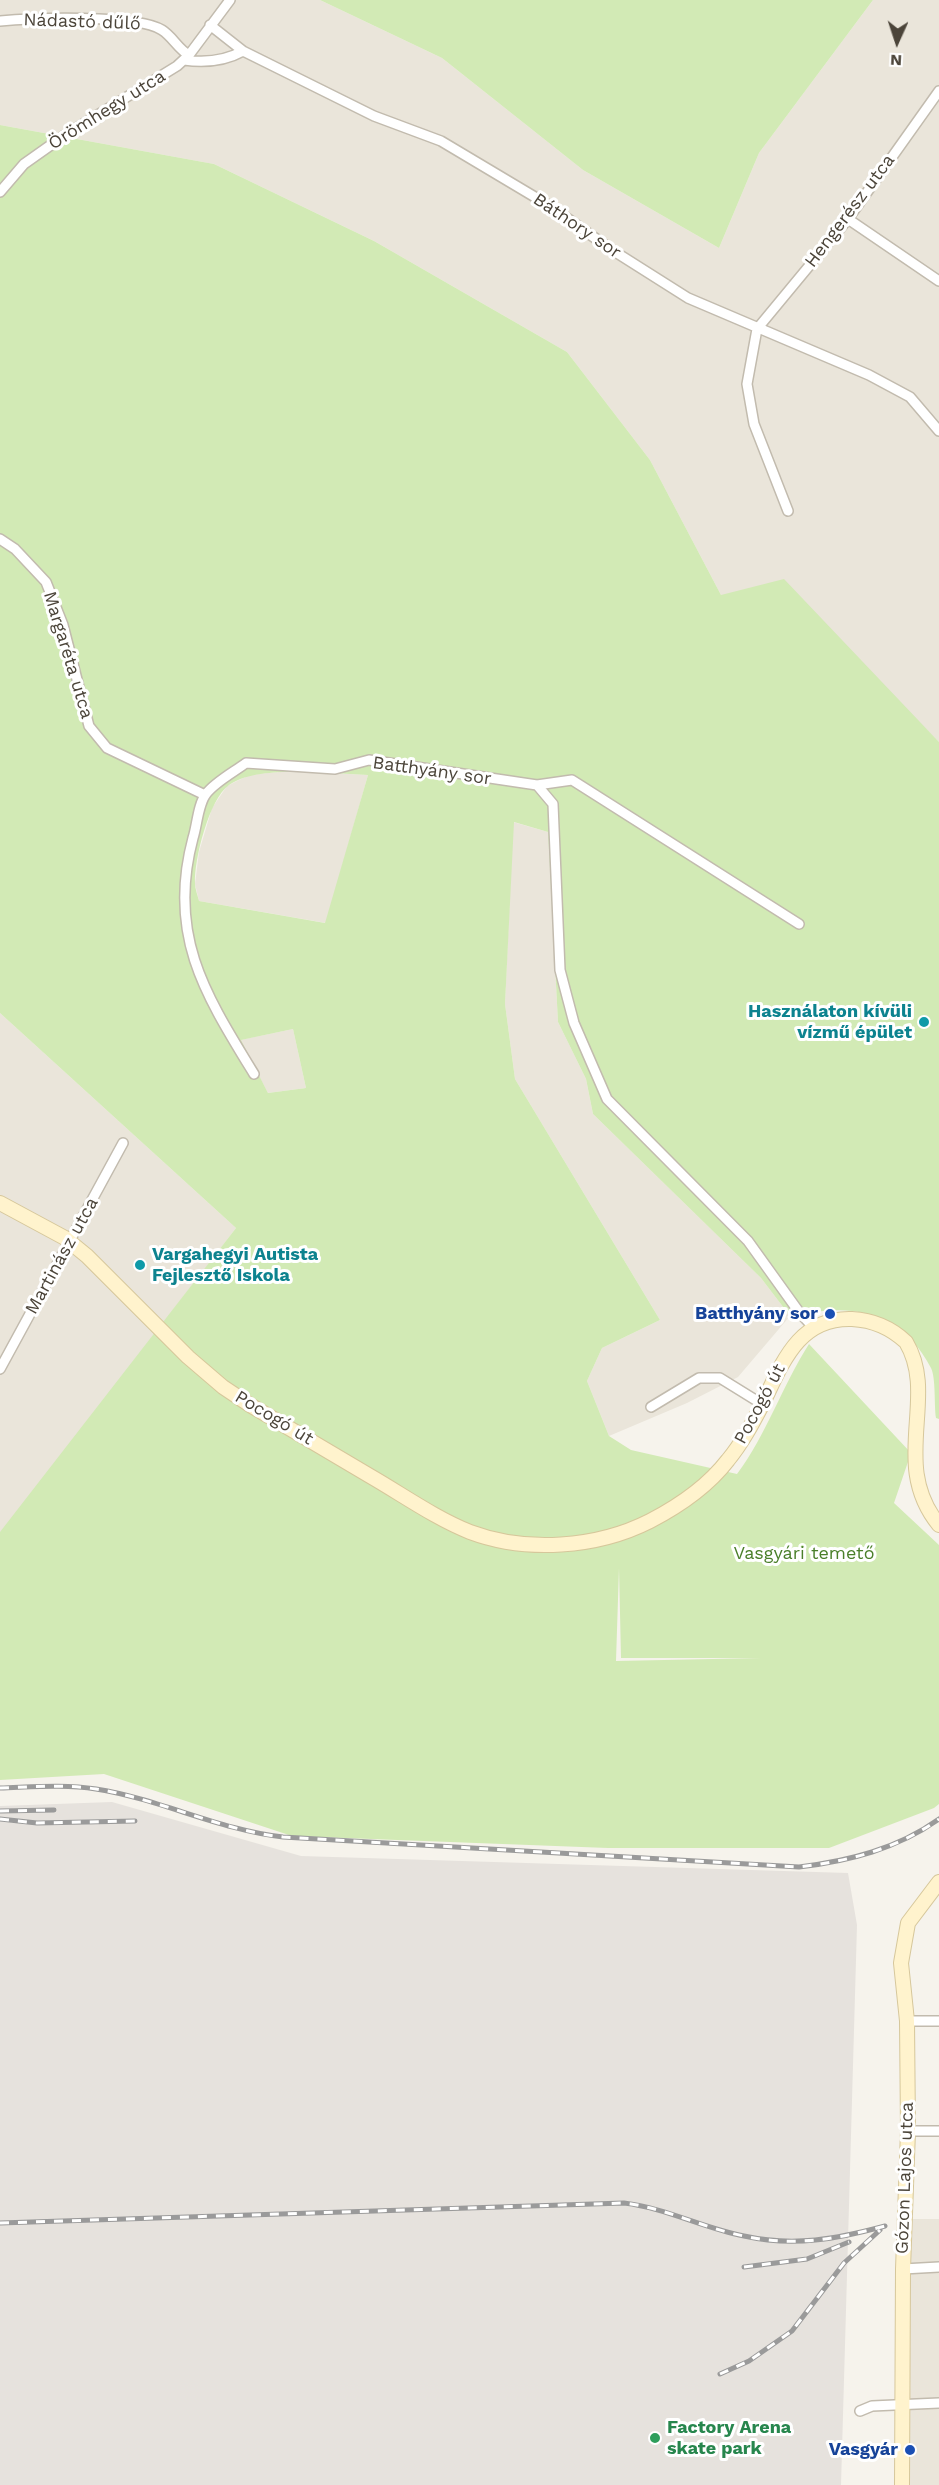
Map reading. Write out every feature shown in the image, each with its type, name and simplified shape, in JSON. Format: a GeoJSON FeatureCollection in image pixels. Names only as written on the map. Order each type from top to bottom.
{"type":"FeatureCollection","features":[{"type":"Feature","properties":{"kind":"main road","name":"Pocogó út"},"geometry":{"type":"LineString","coordinates":[[0,1203],[70,1243],[188,1357],[223,1387],[250,1405],[437,1515],[470,1531],[513,1542],[556,1544],[585,1542],[628,1530],[665,1512],[699,1490],[718,1472],[746,1436],[789,1350],[813,1327],[838,1319],[870,1322],[890,1330],[917,1355],[929,1387],[920,1485],[928,1509],[939,1525]]}},
{"type":"Feature","properties":{"kind":"main road","name":"Gózon Lajos utca"},"geometry":{"type":"LineString","coordinates":[[902,2485],[903,2269],[908,2131],[907,2021],[901,1963],[908,1923],[916,1909],[939,1882]]}},
{"type":"Feature","properties":{"kind":"street","name":"Örömhegy utca"},"geometry":{"type":"LineString","coordinates":[[0,192],[32,158],[109,106],[159,79],[187,58],[230,0]]}},
{"type":"Feature","properties":{"kind":"street","name":"Nádastó dűlő"},"geometry":{"type":"LineString","coordinates":[[0,21],[145,23],[162,29],[187,58]]}},
{"type":"Feature","properties":{"kind":"street","name":"Báthory sor"},"geometry":{"type":"LineString","coordinates":[[210,25],[243,51],[374,116],[441,141],[550,206],[609,249],[688,298],[869,375],[910,397],[939,431]]}},
{"type":"Feature","properties":{"kind":"street"},"geometry":{"type":"LineString","coordinates":[[187,58],[220,60],[243,51]]}},
{"type":"Feature","properties":{"kind":"street","name":"Hengerész utca"},"geometry":{"type":"LineString","coordinates":[[757,329],[848,219],[939,91]]}},
{"type":"Feature","properties":{"kind":"street"},"geometry":{"type":"LineString","coordinates":[[848,219],[939,281]]}},
{"type":"Feature","properties":{"kind":"street"},"geometry":{"type":"LineString","coordinates":[[757,329],[747,384],[754,424],[788,511]]}},
{"type":"Feature","properties":{"kind":"street","name":"Margaréta utca"},"geometry":{"type":"LineString","coordinates":[[0,539],[15,549],[46,582],[63,626],[88,726],[107,748],[205,795]]}},
{"type":"Feature","properties":{"kind":"street","name":"Batthyány sor"},"geometry":{"type":"LineString","coordinates":[[205,795],[246,763],[334,769],[369,760],[537,785],[572,780],[799,924]]}},
{"type":"Feature","properties":{"kind":"street"},"geometry":{"type":"LineString","coordinates":[[537,785],[553,804],[560,970],[574,1023],[607,1099],[748,1241],[813,1327]]}},
{"type":"Feature","properties":{"kind":"street"},"geometry":{"type":"LineString","coordinates":[[205,795],[184,870],[184,908],[191,956],[212,1006],[254,1074]]}},
{"type":"Feature","properties":{"kind":"street","name":"Martinász utca"},"geometry":{"type":"LineString","coordinates":[[0,1369],[123,1143]]}},
{"type":"Feature","properties":{"kind":"street"},"geometry":{"type":"LineString","coordinates":[[651,1407],[699,1378],[720,1378],[762,1404]]}},
{"type":"Feature","properties":{"kind":"street"},"geometry":{"type":"LineString","coordinates":[[907,2021],[939,2021]]}},
{"type":"Feature","properties":{"kind":"street"},"geometry":{"type":"LineString","coordinates":[[908,2131],[939,2131]]}},
{"type":"Feature","properties":{"kind":"street"},"geometry":{"type":"LineString","coordinates":[[903,2269],[939,2267]]}},
{"type":"Feature","properties":{"kind":"street"},"geometry":{"type":"LineString","coordinates":[[860,2411],[872,2406],[939,2403]]}},
{"type":"Feature","properties":{"kind":"shaded area"},"geometry":{"type":"Polygon","coordinates":[[[0,0],[320,0],[442,58],[583,170],[719,248],[759,153],[873,0],[939,0],[939,742],[887,690],[721,595],[650,460],[567,352],[374,241],[214,164],[0,125],[0,0]]]}},
{"type":"Feature","properties":{"kind":"shaded area"},"geometry":{"type":"Polygon","coordinates":[[[295,771],[368,775],[326,923],[199,901],[195,884],[199,852],[212,808],[227,786],[251,774],[295,771]]]}},
{"type":"Feature","properties":{"kind":"shaded area"},"geometry":{"type":"Polygon","coordinates":[[[513,822],[548,832],[558,1022],[586,1079],[593,1114],[761,1278],[790,1316],[738,1377],[687,1403],[609,1436],[587,1381],[602,1348],[660,1320],[515,1079],[505,1004],[513,822]]]}},
{"type":"Feature","properties":{"kind":"shaded area"},"geometry":{"type":"Polygon","coordinates":[[[0,1013],[236,1228],[0,1536],[0,1013]]]}},
{"type":"Feature","properties":{"kind":"shaded area"},"geometry":{"type":"Polygon","coordinates":[[[293,1029],[306,1088],[268,1093],[240,1040],[293,1029]]]}},
{"type":"Feature","properties":{"kind":"shaded area"},"geometry":{"type":"Polygon","coordinates":[[[112,1802],[301,1856],[848,1873],[857,1925],[841,2485],[0,2485],[0,1806],[112,1802]]]}},
{"type":"Feature","properties":{"kind":"shaded area"},"geometry":{"type":"Polygon","coordinates":[[[905,2219],[939,2219],[939,2485],[907,2485],[905,2219]]]}},
{"type":"Feature","properties":{"kind":"green space"},"geometry":{"type":"Polygon","coordinates":[[[320,0],[873,0],[759,153],[719,248],[583,170],[442,58],[320,0]]]}},
{"type":"Feature","properties":{"kind":"green space","name":"Vasgyári temető"},"geometry":{"type":"Polygon","coordinates":[[[0,125],[214,164],[374,241],[567,352],[650,460],[721,595],[784,579],[939,742],[939,1419],[936,1418],[934,1378],[931,1368],[919,1348],[904,1333],[889,1322],[853,1311],[833,1310],[790,1316],[761,1278],[593,1114],[586,1079],[558,1022],[548,832],[514,822],[505,1004],[515,1079],[660,1320],[602,1348],[587,1381],[609,1436],[631,1450],[737,1474],[757,1443],[809,1344],[911,1453],[894,1503],[939,1545],[939,1804],[934,1808],[829,1848],[608,1848],[292,1836],[104,1774],[0,1780],[0,1532],[236,1228],[0,1013],[0,125]],[[295,771],[245,778],[229,785],[222,792],[209,816],[197,860],[195,883],[199,901],[325,923],[368,775],[295,771]],[[293,1029],[241,1040],[268,1093],[306,1088],[293,1029]],[[619,1568],[616,1661],[761,1658],[621,1658],[619,1568]]]}},
{"type":"Feature","properties":{"kind":"railway"},"geometry":{"type":"LineString","coordinates":[[0,1788],[60,1786],[96,1789],[143,1800],[236,1828],[283,1837],[799,1867],[872,1852],[906,1838],[939,1819]]}},
{"type":"Feature","properties":{"kind":"railway"},"geometry":{"type":"LineString","coordinates":[[0,1811],[54,1810]]}},
{"type":"Feature","properties":{"kind":"railway"},"geometry":{"type":"LineString","coordinates":[[0,1819],[37,1823],[135,1821]]}},
{"type":"Feature","properties":{"kind":"railway"},"geometry":{"type":"LineString","coordinates":[[0,2223],[624,2203],[655,2209],[729,2232],[780,2241],[832,2238],[885,2226]]}},
{"type":"Feature","properties":{"kind":"railway"},"geometry":{"type":"LineString","coordinates":[[720,2374],[749,2361],[792,2331],[844,2263],[880,2230]]}},
{"type":"Feature","properties":{"kind":"railway"},"geometry":{"type":"LineString","coordinates":[[744,2267],[807,2259],[849,2242]]}},
{"type":"Feature","properties":{"kind":"place","name":"Használaton kívüli vízmű épület"},"geometry":{"type":"Point","coordinates":[924,1022]}},
{"type":"Feature","properties":{"kind":"place","name":"Vargahegyi Autista Fejlesztő Iskola"},"geometry":{"type":"Point","coordinates":[140,1265]}},
{"type":"Feature","properties":{"kind":"place","name":"Batthyány sor"},"geometry":{"type":"Point","coordinates":[830,1314]}},
{"type":"Feature","properties":{"kind":"place","name":"Factory Arena skate park"},"geometry":{"type":"Point","coordinates":[655,2438]}},
{"type":"Feature","properties":{"kind":"place","name":"Vasgyár"},"geometry":{"type":"Point","coordinates":[910,2450]}}]}
